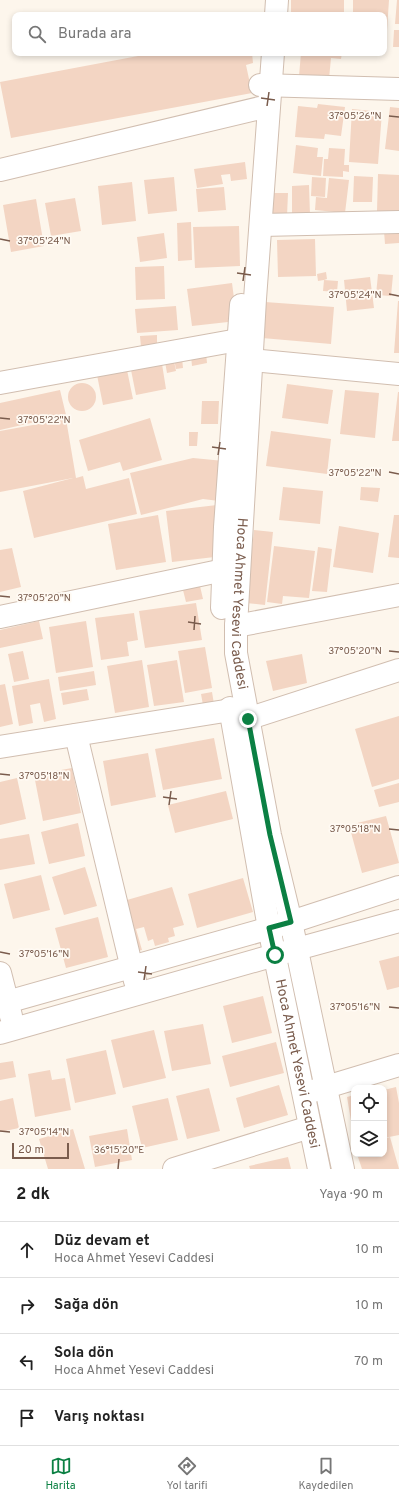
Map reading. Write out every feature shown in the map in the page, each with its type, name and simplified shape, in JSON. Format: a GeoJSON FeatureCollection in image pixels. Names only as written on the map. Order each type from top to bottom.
{"type":"FeatureCollection","features":[{"type":"Feature","properties":{"kind":"street"},"geometry":{"type":"LineString","coordinates":[[264,12],[265,0]]}},
{"type":"Feature","properties":{"kind":"street"},"geometry":{"type":"LineString","coordinates":[[276,12],[277,0]]}},
{"type":"Feature","properties":{"kind":"street","name":"Hoca Ahmet Yesevi Caddesi"},"geometry":{"type":"LineString","coordinates":[[262,56],[266,86],[261,225],[236,626],[239,715],[269,928],[319,1169]]}},
{"type":"Feature","properties":{"kind":"street","name":"Hoca Ahmet Yesevi Caddesi"},"geometry":{"type":"LineString","coordinates":[[272,56],[260,108],[238,340],[224,570],[222,653],[270,835],[291,922],[343,1169]]}},
{"type":"Feature","properties":{"kind":"street"},"geometry":{"type":"LineString","coordinates":[[266,86],[399,89]]}},
{"type":"Feature","properties":{"kind":"street"},"geometry":{"type":"LineString","coordinates":[[0,170],[260,108]]}},
{"type":"Feature","properties":{"kind":"street"},"geometry":{"type":"LineString","coordinates":[[261,225],[399,222]]}},
{"type":"Feature","properties":{"kind":"street"},"geometry":{"type":"LineString","coordinates":[[0,383],[238,340]]}},
{"type":"Feature","properties":{"kind":"street"},"geometry":{"type":"LineString","coordinates":[[252,360],[399,374]]}},
{"type":"Feature","properties":{"kind":"street"},"geometry":{"type":"LineString","coordinates":[[0,618],[224,570]]}},
{"type":"Feature","properties":{"kind":"street"},"geometry":{"type":"LineString","coordinates":[[236,626],[399,594]]}},
{"type":"Feature","properties":{"kind":"street"},"geometry":{"type":"LineString","coordinates":[[0,747],[76,735],[239,715],[399,670]]}},
{"type":"Feature","properties":{"kind":"street"},"geometry":{"type":"LineString","coordinates":[[76,735],[138,994]]}},
{"type":"Feature","properties":{"kind":"street"},"geometry":{"type":"LineString","coordinates":[[4,1003],[291,922],[399,887]]}},
{"type":"Feature","properties":{"kind":"street"},"geometry":{"type":"LineString","coordinates":[[0,973],[7,1031],[399,921]]}},
{"type":"Feature","properties":{"kind":"street"},"geometry":{"type":"LineString","coordinates":[[304,1094],[399,1065]]}},
{"type":"Feature","properties":{"kind":"street"},"geometry":{"type":"LineString","coordinates":[[174,1169],[310,1127]]}},
{"type":"Feature","properties":{"kind":"building"},"geometry":{"type":"Polygon","coordinates":[[[291,0],[344,0],[344,12],[291,12],[291,0]]]}},
{"type":"Feature","properties":{"kind":"building"},"geometry":{"type":"Polygon","coordinates":[[[353,0],[389,0],[387,30],[387,12],[353,12],[353,0]]]}},
{"type":"Feature","properties":{"kind":"building"},"geometry":{"type":"Polygon","coordinates":[[[397,0],[399,0],[399,24],[395,24],[397,0]]]}},
{"type":"Feature","properties":{"kind":"building"},"geometry":{"type":"Polygon","coordinates":[[[394,30],[399,30],[399,47],[393,47],[394,30]]]}},
{"type":"Feature","properties":{"kind":"building"},"geometry":{"type":"Polygon","coordinates":[[[138,56],[252,56],[253,63],[246,65],[252,93],[11,138],[0,82],[138,56]]]}},
{"type":"Feature","properties":{"kind":"building"},"geometry":{"type":"Polygon","coordinates":[[[301,56],[342,56],[341,59],[331,58],[329,79],[299,76],[301,56]]]}},
{"type":"Feature","properties":{"kind":"building"},"geometry":{"type":"Polygon","coordinates":[[[318,104],[345,107],[341,136],[325,134],[324,139],[295,137],[298,106],[317,108],[318,104]]]}},
{"type":"Feature","properties":{"kind":"building"},"geometry":{"type":"Polygon","coordinates":[[[390,107],[399,108],[399,151],[385,149],[390,107]]]}},
{"type":"Feature","properties":{"kind":"building"},"geometry":{"type":"Polygon","coordinates":[[[352,109],[382,112],[378,164],[349,162],[352,109]]]}},
{"type":"Feature","properties":{"kind":"building"},"geometry":{"type":"Polygon","coordinates":[[[296,145],[318,148],[317,157],[323,157],[321,176],[293,173],[296,145]]]}},
{"type":"Feature","properties":{"kind":"building"},"geometry":{"type":"Polygon","coordinates":[[[329,148],[345,149],[344,165],[349,165],[349,172],[343,171],[343,177],[323,176],[324,159],[328,159],[329,148]]]}},
{"type":"Feature","properties":{"kind":"building"},"geometry":{"type":"Polygon","coordinates":[[[245,162],[247,179],[231,181],[230,174],[221,175],[223,184],[197,188],[194,169],[245,162]]]}},
{"type":"Feature","properties":{"kind":"building"},"geometry":{"type":"Polygon","coordinates":[[[378,174],[399,175],[399,212],[377,211],[378,174]]]}},
{"type":"Feature","properties":{"kind":"building"},"geometry":{"type":"Polygon","coordinates":[[[354,176],[373,177],[372,202],[353,202],[354,176]]]}},
{"type":"Feature","properties":{"kind":"building"},"geometry":{"type":"Polygon","coordinates":[[[174,177],[177,211],[148,214],[144,180],[174,177]]]}},
{"type":"Feature","properties":{"kind":"building"},"geometry":{"type":"Polygon","coordinates":[[[312,177],[326,178],[325,197],[311,196],[312,177]]]}},
{"type":"Feature","properties":{"kind":"building"},"geometry":{"type":"Polygon","coordinates":[[[329,178],[349,180],[345,213],[315,210],[316,197],[327,198],[329,178]]]}},
{"type":"Feature","properties":{"kind":"building"},"geometry":{"type":"Polygon","coordinates":[[[132,182],[136,221],[102,225],[98,186],[132,182]]]}},
{"type":"Feature","properties":{"kind":"building"},"geometry":{"type":"Polygon","coordinates":[[[309,185],[310,215],[292,215],[292,186],[309,185]]]}},
{"type":"Feature","properties":{"kind":"building"},"geometry":{"type":"Polygon","coordinates":[[[224,187],[226,210],[198,212],[196,189],[224,187]]]}},
{"type":"Feature","properties":{"kind":"building"},"geometry":{"type":"Polygon","coordinates":[[[272,193],[288,193],[287,216],[271,215],[272,193]]]}},
{"type":"Feature","properties":{"kind":"building"},"geometry":{"type":"Polygon","coordinates":[[[75,198],[81,231],[51,236],[45,203],[75,198]]]}},
{"type":"Feature","properties":{"kind":"building"},"geometry":{"type":"Polygon","coordinates":[[[36,199],[44,246],[11,252],[3,205],[36,199]]]}},
{"type":"Feature","properties":{"kind":"building"},"geometry":{"type":"Polygon","coordinates":[[[191,222],[192,260],[178,261],[177,223],[191,222]]]}},
{"type":"Feature","properties":{"kind":"building"},"geometry":{"type":"Polygon","coordinates":[[[239,226],[240,266],[195,268],[193,227],[239,226]]]}},
{"type":"Feature","properties":{"kind":"building"},"geometry":{"type":"Polygon","coordinates":[[[399,230],[399,243],[385,244],[384,231],[399,230]]]}},
{"type":"Feature","properties":{"kind":"building"},"geometry":{"type":"Polygon","coordinates":[[[164,233],[167,258],[140,262],[137,237],[164,233]]]}},
{"type":"Feature","properties":{"kind":"building"},"geometry":{"type":"Polygon","coordinates":[[[315,239],[316,276],[278,277],[277,240],[315,239]]]}},
{"type":"Feature","properties":{"kind":"building"},"geometry":{"type":"Polygon","coordinates":[[[164,266],[165,299],[136,300],[135,267],[164,266]]]}},
{"type":"Feature","properties":{"kind":"building"},"geometry":{"type":"Polygon","coordinates":[[[326,272],[327,279],[318,281],[317,274],[326,272]]]}},
{"type":"Feature","properties":{"kind":"building"},"geometry":{"type":"Polygon","coordinates":[[[378,274],[393,275],[391,296],[376,295],[378,274]]]}},
{"type":"Feature","properties":{"kind":"building"},"geometry":{"type":"Polygon","coordinates":[[[370,277],[374,308],[347,311],[344,280],[370,277]]]}},
{"type":"Feature","properties":{"kind":"building"},"geometry":{"type":"Polygon","coordinates":[[[324,280],[338,281],[337,292],[323,291],[324,280]]]}},
{"type":"Feature","properties":{"kind":"building"},"geometry":{"type":"Polygon","coordinates":[[[232,283],[237,321],[192,326],[187,289],[232,283]]]}},
{"type":"Feature","properties":{"kind":"building"},"geometry":{"type":"Polygon","coordinates":[[[398,301],[399,353],[394,353],[398,301]]]}},
{"type":"Feature","properties":{"kind":"building"},"geometry":{"type":"Polygon","coordinates":[[[265,302],[334,307],[331,344],[262,338],[265,302]]]}},
{"type":"Feature","properties":{"kind":"building"},"geometry":{"type":"Polygon","coordinates":[[[176,306],[178,330],[137,333],[135,309],[176,306]]]}},
{"type":"Feature","properties":{"kind":"building"},"geometry":{"type":"Polygon","coordinates":[[[157,335],[157,345],[141,347],[140,336],[157,335]]]}},
{"type":"Feature","properties":{"kind":"building"},"geometry":{"type":"Polygon","coordinates":[[[206,353],[207,363],[192,366],[191,356],[206,353]]]}},
{"type":"Feature","properties":{"kind":"building"},"geometry":{"type":"Polygon","coordinates":[[[182,358],[183,368],[176,369],[174,359],[182,358]]]}},
{"type":"Feature","properties":{"kind":"building"},"geometry":{"type":"Polygon","coordinates":[[[174,361],[176,371],[167,373],[165,362],[174,361]]]}},
{"type":"Feature","properties":{"kind":"building"},"geometry":{"type":"Polygon","coordinates":[[[162,364],[166,389],[136,395],[131,370],[162,364]]]}},
{"type":"Feature","properties":{"kind":"building"},"geometry":{"type":"Polygon","coordinates":[[[127,370],[133,399],[103,405],[97,375],[127,370]]]}},
{"type":"Feature","properties":{"kind":"building"},"geometry":{"type":"Polygon","coordinates":[[[82,383],[92,387],[96,397],[92,407],[82,411],[72,407],[68,397],[72,387],[82,383]]]}},
{"type":"Feature","properties":{"kind":"building"},"geometry":{"type":"Polygon","coordinates":[[[287,384],[333,390],[328,424],[282,418],[287,384]]]}},
{"type":"Feature","properties":{"kind":"building"},"geometry":{"type":"Polygon","coordinates":[[[60,390],[66,415],[0,430],[0,403],[60,390]]]}},
{"type":"Feature","properties":{"kind":"building"},"geometry":{"type":"Polygon","coordinates":[[[345,390],[379,393],[375,438],[340,434],[345,390]]]}},
{"type":"Feature","properties":{"kind":"building"},"geometry":{"type":"Polygon","coordinates":[[[398,392],[399,441],[392,441],[398,392]]]}},
{"type":"Feature","properties":{"kind":"building"},"geometry":{"type":"Polygon","coordinates":[[[202,401],[219,401],[218,424],[201,424],[202,401]]]}},
{"type":"Feature","properties":{"kind":"building"},"geometry":{"type":"Polygon","coordinates":[[[150,418],[162,460],[123,471],[120,462],[88,471],[79,440],[150,418]]]}},
{"type":"Feature","properties":{"kind":"building"},"geometry":{"type":"Polygon","coordinates":[[[66,419],[76,478],[83,476],[86,489],[129,478],[137,514],[34,538],[23,491],[73,478],[0,492],[0,431],[66,419]]]}},
{"type":"Feature","properties":{"kind":"building"},"geometry":{"type":"Polygon","coordinates":[[[271,431],[331,439],[327,474],[266,466],[271,431]]]}},
{"type":"Feature","properties":{"kind":"building"},"geometry":{"type":"Polygon","coordinates":[[[189,432],[198,432],[197,446],[189,446],[189,432]]]}},
{"type":"Feature","properties":{"kind":"building"},"geometry":{"type":"Polygon","coordinates":[[[193,458],[224,461],[219,501],[203,499],[141,515],[130,473],[193,458]]]}},
{"type":"Feature","properties":{"kind":"building"},"geometry":{"type":"Polygon","coordinates":[[[283,487],[323,491],[320,524],[279,520],[283,487]]]}},
{"type":"Feature","properties":{"kind":"building"},"geometry":{"type":"Polygon","coordinates":[[[361,487],[380,488],[378,502],[360,500],[361,487]]]}},
{"type":"Feature","properties":{"kind":"building"},"geometry":{"type":"Polygon","coordinates":[[[217,505],[223,556],[172,562],[166,511],[217,505]]]}},
{"type":"Feature","properties":{"kind":"building"},"geometry":{"type":"Polygon","coordinates":[[[158,515],[166,562],[116,570],[108,524],[158,515]]]}},
{"type":"Feature","properties":{"kind":"building"},"geometry":{"type":"Polygon","coordinates":[[[394,515],[399,515],[399,558],[388,557],[394,515]]]}},
{"type":"Feature","properties":{"kind":"building"},"geometry":{"type":"Polygon","coordinates":[[[339,526],[379,533],[373,573],[333,567],[339,526]]]}},
{"type":"Feature","properties":{"kind":"building"},"geometry":{"type":"Polygon","coordinates":[[[254,530],[273,532],[265,605],[246,603],[254,530]]]}},
{"type":"Feature","properties":{"kind":"building"},"geometry":{"type":"Polygon","coordinates":[[[274,546],[315,551],[309,598],[283,596],[282,604],[267,602],[274,546]]]}},
{"type":"Feature","properties":{"kind":"building"},"geometry":{"type":"Polygon","coordinates":[[[318,547],[332,549],[327,592],[312,591],[318,547]]]}},
{"type":"Feature","properties":{"kind":"building"},"geometry":{"type":"Polygon","coordinates":[[[12,548],[21,587],[0,592],[0,550],[12,548]]]}},
{"type":"Feature","properties":{"kind":"building"},"geometry":{"type":"Polygon","coordinates":[[[200,586],[203,599],[186,602],[183,590],[200,586]]]}},
{"type":"Feature","properties":{"kind":"building"},"geometry":{"type":"Polygon","coordinates":[[[196,603],[202,640],[145,648],[139,611],[196,603]]]}},
{"type":"Feature","properties":{"kind":"building"},"geometry":{"type":"Polygon","coordinates":[[[134,613],[138,640],[127,642],[129,656],[101,660],[95,618],[134,613]]]}},
{"type":"Feature","properties":{"kind":"building"},"geometry":{"type":"Polygon","coordinates":[[[39,621],[43,639],[0,648],[0,630],[39,621]]]}},
{"type":"Feature","properties":{"kind":"building"},"geometry":{"type":"Polygon","coordinates":[[[86,621],[93,667],[56,673],[49,627],[86,621]]]}},
{"type":"Feature","properties":{"kind":"building"},"geometry":{"type":"Polygon","coordinates":[[[205,647],[212,688],[185,693],[178,651],[205,647]]]}},
{"type":"Feature","properties":{"kind":"building"},"geometry":{"type":"Polygon","coordinates":[[[23,651],[29,679],[14,682],[8,654],[23,651]]]}},
{"type":"Feature","properties":{"kind":"building"},"geometry":{"type":"Polygon","coordinates":[[[302,654],[307,683],[273,691],[266,661],[302,654]]]}},
{"type":"Feature","properties":{"kind":"building"},"geometry":{"type":"Polygon","coordinates":[[[142,660],[149,707],[115,713],[107,666],[142,660]]]}},
{"type":"Feature","properties":{"kind":"building"},"geometry":{"type":"Polygon","coordinates":[[[177,660],[184,702],[154,706],[147,665],[177,660]]]}},
{"type":"Feature","properties":{"kind":"building"},"geometry":{"type":"Polygon","coordinates":[[[94,671],[96,685],[60,691],[58,677],[94,671]]]}},
{"type":"Feature","properties":{"kind":"building"},"geometry":{"type":"Polygon","coordinates":[[[49,679],[56,719],[44,722],[40,703],[30,705],[33,723],[19,726],[12,686],[49,679]]]}},
{"type":"Feature","properties":{"kind":"building"},"geometry":{"type":"Polygon","coordinates":[[[5,684],[13,724],[0,727],[0,685],[5,684]]]}},
{"type":"Feature","properties":{"kind":"building"},"geometry":{"type":"Polygon","coordinates":[[[87,689],[89,700],[63,705],[61,693],[87,689]]]}},
{"type":"Feature","properties":{"kind":"building"},"geometry":{"type":"Polygon","coordinates":[[[212,692],[214,704],[203,705],[201,694],[212,692]]]}},
{"type":"Feature","properties":{"kind":"building"},"geometry":{"type":"Polygon","coordinates":[[[399,716],[399,779],[372,787],[355,729],[399,716]]]}},
{"type":"Feature","properties":{"kind":"building"},"geometry":{"type":"Polygon","coordinates":[[[214,738],[222,779],[163,790],[155,749],[214,738]]]}},
{"type":"Feature","properties":{"kind":"building"},"geometry":{"type":"Polygon","coordinates":[[[148,753],[156,797],[111,806],[103,761],[148,753]]]}},
{"type":"Feature","properties":{"kind":"building"},"geometry":{"type":"Polygon","coordinates":[[[72,768],[81,813],[43,821],[34,775],[72,768]]]}},
{"type":"Feature","properties":{"kind":"building"},"geometry":{"type":"Polygon","coordinates":[[[17,778],[26,819],[0,825],[0,782],[17,778]]]}},
{"type":"Feature","properties":{"kind":"building"},"geometry":{"type":"Polygon","coordinates":[[[399,783],[399,802],[379,807],[374,790],[399,783]]]}},
{"type":"Feature","properties":{"kind":"building"},"geometry":{"type":"Polygon","coordinates":[[[226,791],[233,819],[175,833],[168,805],[226,791]]]}},
{"type":"Feature","properties":{"kind":"building"},"geometry":{"type":"Polygon","coordinates":[[[386,816],[399,863],[362,873],[349,825],[386,816]]]}},
{"type":"Feature","properties":{"kind":"building"},"geometry":{"type":"Polygon","coordinates":[[[78,823],[85,856],[49,864],[41,832],[78,823]]]}},
{"type":"Feature","properties":{"kind":"building"},"geometry":{"type":"Polygon","coordinates":[[[29,834],[35,864],[0,870],[0,839],[29,834]]]}},
{"type":"Feature","properties":{"kind":"building"},"geometry":{"type":"Polygon","coordinates":[[[85,867],[97,906],[64,915],[52,877],[85,867]]]}},
{"type":"Feature","properties":{"kind":"building"},"geometry":{"type":"Polygon","coordinates":[[[41,875],[50,910],[13,919],[4,884],[41,875]]]}},
{"type":"Feature","properties":{"kind":"building"},"geometry":{"type":"Polygon","coordinates":[[[243,878],[253,912],[197,928],[188,894],[243,878]]]}},
{"type":"Feature","properties":{"kind":"building"},"geometry":{"type":"Polygon","coordinates":[[[172,887],[184,925],[173,928],[175,936],[168,938],[169,942],[155,946],[153,939],[148,941],[144,927],[136,929],[142,950],[135,952],[120,902],[172,887]]]}},
{"type":"Feature","properties":{"kind":"building"},"geometry":{"type":"Polygon","coordinates":[[[98,917],[108,957],[66,968],[55,928],[98,917]]]}},
{"type":"Feature","properties":{"kind":"building"},"geometry":{"type":"Polygon","coordinates":[[[399,956],[399,987],[387,990],[379,961],[399,956]]]}},
{"type":"Feature","properties":{"kind":"building"},"geometry":{"type":"Polygon","coordinates":[[[263,996],[272,1033],[232,1043],[223,1006],[263,996]]]}},
{"type":"Feature","properties":{"kind":"building"},"geometry":{"type":"Polygon","coordinates":[[[203,1024],[211,1064],[172,1071],[164,1031],[203,1024]]]}},
{"type":"Feature","properties":{"kind":"building"},"geometry":{"type":"Polygon","coordinates":[[[154,1030],[166,1078],[123,1088],[111,1040],[154,1030]]]}},
{"type":"Feature","properties":{"kind":"building"},"geometry":{"type":"Polygon","coordinates":[[[276,1042],[284,1073],[230,1087],[222,1056],[276,1042]]]}},
{"type":"Feature","properties":{"kind":"building"},"geometry":{"type":"Polygon","coordinates":[[[106,1050],[116,1094],[75,1103],[66,1059],[106,1050]]]}},
{"type":"Feature","properties":{"kind":"building"},"geometry":{"type":"Polygon","coordinates":[[[13,1061],[16,1077],[0,1080],[0,1063],[13,1061]]]}},
{"type":"Feature","properties":{"kind":"building"},"geometry":{"type":"Polygon","coordinates":[[[50,1070],[52,1080],[65,1078],[71,1110],[35,1117],[28,1074],[50,1070]]]}},
{"type":"Feature","properties":{"kind":"building"},"geometry":{"type":"Polygon","coordinates":[[[279,1085],[288,1115],[244,1128],[236,1098],[279,1085]]]}},
{"type":"Feature","properties":{"kind":"building"},"geometry":{"type":"Polygon","coordinates":[[[396,1087],[399,1103],[399,1135],[387,1137],[387,1121],[387,1089],[396,1087]]]}},
{"type":"Feature","properties":{"kind":"building"},"geometry":{"type":"Polygon","coordinates":[[[209,1088],[220,1131],[187,1139],[176,1096],[209,1088]]]}},
{"type":"Feature","properties":{"kind":"building"},"geometry":{"type":"Polygon","coordinates":[[[351,1096],[351,1121],[347,1097],[351,1096]]]}},
{"type":"Feature","properties":{"kind":"building"},"geometry":{"type":"Polygon","coordinates":[[[13,1098],[19,1128],[0,1132],[0,1101],[13,1098]]]}},
{"type":"Feature","properties":{"kind":"building"},"geometry":{"type":"Polygon","coordinates":[[[168,1098],[178,1140],[142,1148],[132,1106],[168,1098]]]}},
{"type":"Feature","properties":{"kind":"building"},"geometry":{"type":"Polygon","coordinates":[[[73,1129],[85,1169],[48,1169],[39,1139],[73,1129]]]}},
{"type":"Feature","properties":{"kind":"building"},"geometry":{"type":"Polygon","coordinates":[[[127,1129],[132,1160],[95,1167],[89,1136],[127,1129]]]}},
{"type":"Feature","properties":{"kind":"building"},"geometry":{"type":"Polygon","coordinates":[[[390,1137],[399,1169],[362,1169],[358,1157],[387,1157],[387,1138],[390,1137]]]}},
{"type":"Feature","properties":{"kind":"building"},"geometry":{"type":"Polygon","coordinates":[[[288,1157],[291,1169],[250,1169],[249,1166],[288,1157]]]}},
{"type":"Feature","properties":{"kind":"route"},"geometry":{"type":"LineString","coordinates":[[248,719],[270,835],[291,922],[269,928],[275,955]]}}]}
